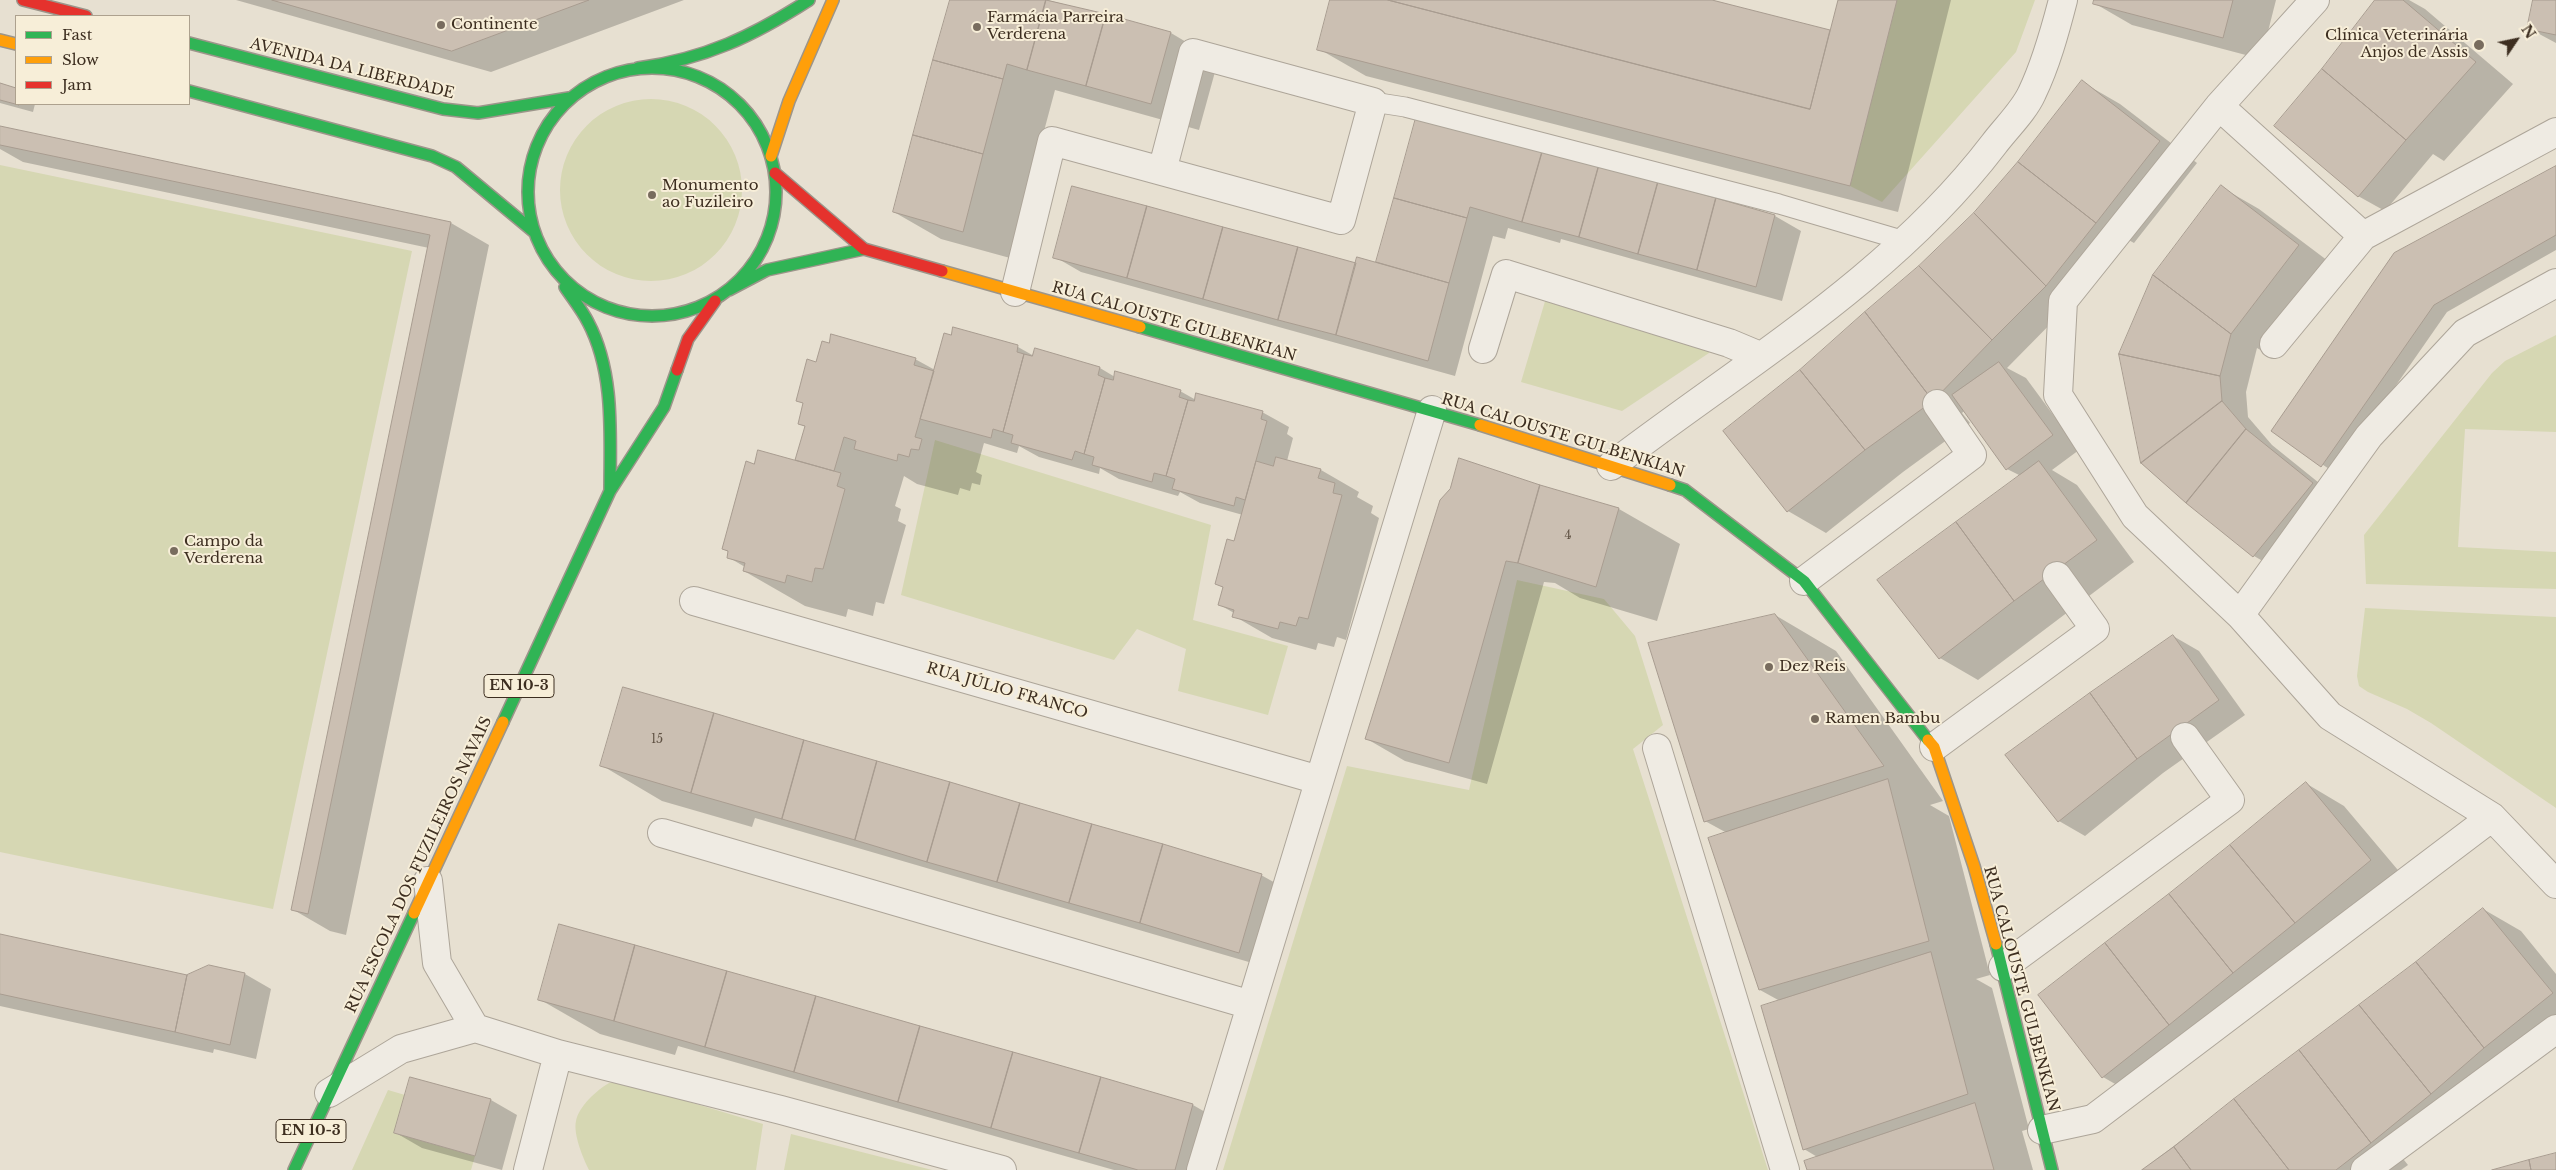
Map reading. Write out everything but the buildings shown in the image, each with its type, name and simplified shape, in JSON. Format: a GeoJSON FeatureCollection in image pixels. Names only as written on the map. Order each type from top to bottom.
{"type":"FeatureCollection","features":[{"type":"Feature","properties":{"kind":"main road"},"geometry":{"type":"LineString","coordinates":[[23,0],[82,15]]}},
{"type":"Feature","properties":{"kind":"main road"},"geometry":{"type":"LineString","coordinates":[[638,68],[681,71],[720,88],[752,117],[770,156],[775,173],[776,206],[768,238],[752,267],[729,290],[715,300],[682,314],[646,317],[612,310],[580,294],[552,266],[533,230],[527,195],[531,159],[545,126],[569,98],[601,78],[638,68],[672,64],[715,52],[763,30],[809,0]]}},
{"type":"Feature","properties":{"kind":"main road"},"geometry":{"type":"LineString","coordinates":[[770,156],[789,101],[833,0]]}},
{"type":"Feature","properties":{"kind":"main road"},"geometry":{"type":"LineString","coordinates":[[0,40],[15,44]]}},
{"type":"Feature","properties":{"kind":"main road","name":"AVENIDA DA LIBERDADE"},"geometry":{"type":"LineString","coordinates":[[190,43],[443,109],[478,113],[569,98]]}},
{"type":"Feature","properties":{"kind":"main road"},"geometry":{"type":"LineString","coordinates":[[190,91],[432,156],[456,167],[533,230]]}},
{"type":"Feature","properties":{"kind":"main road","name":"RUA CALOUSTE GULBENKIAN"},"geometry":{"type":"LineString","coordinates":[[775,173],[864,249],[1432,410],[1686,490],[1804,581],[1934,747],[1974,866],[2003,967],[2052,1170]]}},
{"type":"Feature","properties":{"kind":"main road","name":"RUA CALOUSTE GULBENKIAN"},"geometry":{"type":"LineString","coordinates":[[729,290],[767,270],[864,249]]}},
{"type":"Feature","properties":{"kind":"main road","name":"RUA ESCOLA DOS FUZILEIROS NAVAIS"},"geometry":{"type":"LineString","coordinates":[[552,266],[589,323],[600,353],[608,393],[610,491]]}},
{"type":"Feature","properties":{"kind":"main road","name":"RUA ESCOLA DOS FUZILEIROS NAVAIS"},"geometry":{"type":"LineString","coordinates":[[294,1170],[610,491],[664,407],[688,339],[715,300]]}},
{"type":"Feature","properties":{"kind":"street"},"geometry":{"type":"LineString","coordinates":[[1611,466],[1830,306],[1905,241],[1972,174],[2032,94],[2054,35],[2063,0]]}},
{"type":"Feature","properties":{"kind":"street"},"geometry":{"type":"LineString","coordinates":[[2315,0],[2218,106],[2063,301],[2058,396],[2135,516],[2240,615],[2330,716],[2492,817],[2556,884]]}},
{"type":"Feature","properties":{"kind":"street"},"geometry":{"type":"LineString","coordinates":[[1015,292],[1052,141],[1162,172],[1341,220],[1373,102],[1193,53],[1162,172]]}},
{"type":"Feature","properties":{"kind":"street"},"geometry":{"type":"LineString","coordinates":[[2218,106],[2363,236]]}},
{"type":"Feature","properties":{"kind":"street"},"geometry":{"type":"LineString","coordinates":[[2274,344],[2363,236],[2556,132]]}},
{"type":"Feature","properties":{"kind":"street"},"geometry":{"type":"LineString","coordinates":[[1483,349],[1506,274],[1729,343],[1760,356]]}},
{"type":"Feature","properties":{"kind":"street"},"geometry":{"type":"LineString","coordinates":[[2240,615],[2369,436],[2465,333],[2556,283]]}},
{"type":"Feature","properties":{"kind":"street"},"geometry":{"type":"LineString","coordinates":[[1804,581],[1972,455],[1937,404]]}},
{"type":"Feature","properties":{"kind":"street"},"geometry":{"type":"LineString","coordinates":[[1201,1170],[1432,410]]}},
{"type":"Feature","properties":{"kind":"street"},"geometry":{"type":"LineString","coordinates":[[1934,747],[2095,629],[2057,576]]}},
{"type":"Feature","properties":{"kind":"street","name":"RUA JÚLIO FRANCO"},"geometry":{"type":"LineString","coordinates":[[694,601],[1319,780]]}},
{"type":"Feature","properties":{"kind":"street"},"geometry":{"type":"LineString","coordinates":[[2003,967],[2230,800],[2185,737]]}},
{"type":"Feature","properties":{"kind":"street"},"geometry":{"type":"LineString","coordinates":[[1657,748],[1785,1170]]}},
{"type":"Feature","properties":{"kind":"street"},"geometry":{"type":"LineString","coordinates":[[2042,1130],[2093,1119],[2492,817]]}},
{"type":"Feature","properties":{"kind":"street"},"geometry":{"type":"LineString","coordinates":[[662,832],[1251,1005]]}},
{"type":"Feature","properties":{"kind":"street"},"geometry":{"type":"LineString","coordinates":[[428,881],[436,963],[475,1028]]}},
{"type":"Feature","properties":{"kind":"street"},"geometry":{"type":"LineString","coordinates":[[329,1092],[400,1049],[475,1028],[558,1054],[781,1110],[1002,1170]]}},
{"type":"Feature","properties":{"kind":"street"},"geometry":{"type":"LineString","coordinates":[[2365,1170],[2556,1029]]}},
{"type":"Feature","properties":{"kind":"street"},"geometry":{"type":"LineString","coordinates":[[528,1170],[558,1054]]}},
{"type":"Feature","properties":{"kind":"lane"},"geometry":{"type":"LineString","coordinates":[[1373,102],[1405,107],[1769,201],[1905,241]]}},
{"type":"Feature","properties":{"kind":"green space"},"geometry":{"type":"Polygon","coordinates":[[[1896,0],[2035,0],[2016,52],[1882,202],[1850,186],[1896,0]]]}},
{"type":"Feature","properties":{"kind":"green space"},"geometry":{"type":"Polygon","coordinates":[[[660,99],[686,106],[702,114],[721,132],[735,155],[742,181],[742,199],[735,225],[727,241],[709,260],[702,266],[677,277],[660,281],[642,281],[616,274],[600,266],[575,241],[567,225],[562,208],[560,181],[567,155],[575,139],[600,114],[616,106],[633,101],[660,99]]]}},
{"type":"Feature","properties":{"kind":"green space","name":"Campo da Verderena"},"geometry":{"type":"Polygon","coordinates":[[[0,165],[412,251],[273,909],[0,852],[0,165]]]}},
{"type":"Feature","properties":{"kind":"green space"},"geometry":{"type":"Polygon","coordinates":[[[1546,298],[1712,346],[1709,353],[1622,411],[1521,382],[1546,298]]]}},
{"type":"Feature","properties":{"kind":"green space"},"geometry":{"type":"Polygon","coordinates":[[[2556,335],[2556,432],[2465,429],[2458,547],[2556,552],[2556,589],[2366,584],[2364,535],[2492,373],[2505,361],[2556,335]]]}},
{"type":"Feature","properties":{"kind":"green space"},"geometry":{"type":"Polygon","coordinates":[[[935,440],[1211,525],[1193,620],[1288,646],[1268,715],[1178,691],[1186,649],[1137,629],[1114,660],[901,595],[935,440]]]}},
{"type":"Feature","properties":{"kind":"green space"},"geometry":{"type":"Polygon","coordinates":[[[1517,580],[1604,599],[1635,636],[1663,725],[1633,749],[1768,1170],[1223,1170],[1347,766],[1469,790],[1517,580]]]}},
{"type":"Feature","properties":{"kind":"green space"},"geometry":{"type":"Polygon","coordinates":[[[2365,608],[2556,617],[2556,808],[2431,723],[2359,686],[2357,676],[2365,608]]]}},
{"type":"Feature","properties":{"kind":"green space"},"geometry":{"type":"Polygon","coordinates":[[[609,1083],[626,1083],[763,1124],[756,1170],[589,1170],[577,1139],[576,1121],[589,1099],[609,1083]]]}},
{"type":"Feature","properties":{"kind":"green space"},"geometry":{"type":"Polygon","coordinates":[[[388,1090],[405,1095],[394,1133],[475,1156],[471,1170],[352,1170],[388,1090]]]}},
{"type":"Feature","properties":{"kind":"green space"},"geometry":{"type":"Polygon","coordinates":[[[791,1134],[932,1170],[784,1170],[791,1134]]]}},
{"type":"Feature","properties":{"kind":"traffic: fast"},"geometry":{"type":"LineString","coordinates":[[638,68],[685,59],[728,44],[768,25],[809,0]]}},
{"type":"Feature","properties":{"kind":"traffic: fast"},"geometry":{"type":"LineString","coordinates":[[190,43],[443,109],[478,113],[569,98]]}},
{"type":"Feature","properties":{"kind":"traffic: fast"},"geometry":{"type":"LineString","coordinates":[[652,68],[676,70],[699,77],[721,89],[740,104],[755,123],[767,145],[774,168],[776,192],[774,216],[767,239],[755,261],[740,280],[721,295],[699,307],[676,314],[652,316],[628,314],[605,307],[583,295],[564,280],[549,261],[537,239],[530,216],[528,192],[530,168],[537,145],[549,123],[564,104],[583,89],[605,77],[628,70],[652,68]]}},
{"type":"Feature","properties":{"kind":"traffic: fast"},"geometry":{"type":"LineString","coordinates":[[190,91],[432,156],[456,167],[533,231]]}},
{"type":"Feature","properties":{"kind":"traffic: fast"},"geometry":{"type":"LineString","coordinates":[[729,290],[767,270],[864,249]]}},
{"type":"Feature","properties":{"kind":"traffic: fast"},"geometry":{"type":"LineString","coordinates":[[565,287],[588,322],[603,362],[609,405],[610,491]]}},
{"type":"Feature","properties":{"kind":"traffic: fast"},"geometry":{"type":"LineString","coordinates":[[1140,327],[1480,425]]}},
{"type":"Feature","properties":{"kind":"traffic: fast"},"geometry":{"type":"LineString","coordinates":[[503,722],[610,491],[664,407],[677,370]]}},
{"type":"Feature","properties":{"kind":"traffic: fast"},"geometry":{"type":"LineString","coordinates":[[1670,485],[1685,490],[1804,581],[1928,740]]}},
{"type":"Feature","properties":{"kind":"traffic: fast"},"geometry":{"type":"LineString","coordinates":[[294,1170],[414,913]]}},
{"type":"Feature","properties":{"kind":"traffic: fast"},"geometry":{"type":"LineString","coordinates":[[1996,944],[2052,1170]]}},
{"type":"Feature","properties":{"kind":"traffic: slow"},"geometry":{"type":"LineString","coordinates":[[771,156],[789,101],[833,0]]}},
{"type":"Feature","properties":{"kind":"traffic: slow"},"geometry":{"type":"LineString","coordinates":[[0,40],[15,44]]}},
{"type":"Feature","properties":{"kind":"traffic: slow"},"geometry":{"type":"LineString","coordinates":[[942,271],[1140,327]]}},
{"type":"Feature","properties":{"kind":"traffic: slow"},"geometry":{"type":"LineString","coordinates":[[1480,425],[1670,485]]}},
{"type":"Feature","properties":{"kind":"traffic: slow"},"geometry":{"type":"LineString","coordinates":[[414,913],[503,722]]}},
{"type":"Feature","properties":{"kind":"traffic: slow"},"geometry":{"type":"LineString","coordinates":[[1928,740],[1934,747],[1974,866],[1996,944]]}},
{"type":"Feature","properties":{"kind":"traffic: jam"},"geometry":{"type":"LineString","coordinates":[[23,0],[82,15]]}},
{"type":"Feature","properties":{"kind":"traffic: jam"},"geometry":{"type":"LineString","coordinates":[[775,173],[864,249],[942,271]]}},
{"type":"Feature","properties":{"kind":"traffic: jam"},"geometry":{"type":"LineString","coordinates":[[677,370],[688,339],[715,301]]}},
{"type":"Feature","properties":{"kind":"place","name":"Continente"},"geometry":{"type":"Point","coordinates":[441,25]}},
{"type":"Feature","properties":{"kind":"place","name":"Farmácia Parreira Verderena"},"geometry":{"type":"Point","coordinates":[977,27]}},
{"type":"Feature","properties":{"kind":"place","name":"Clínica Veterinária Anjos de Assis"},"geometry":{"type":"Point","coordinates":[2479,45]}},
{"type":"Feature","properties":{"kind":"place","name":"Monumento ao Fuzileiro"},"geometry":{"type":"Point","coordinates":[652,195]}},
{"type":"Feature","properties":{"kind":"place","name":"Campo da Verderena"},"geometry":{"type":"Point","coordinates":[174,551]}},
{"type":"Feature","properties":{"kind":"place","name":"Dez Reis"},"geometry":{"type":"Point","coordinates":[1769,667]}},
{"type":"Feature","properties":{"kind":"place","name":"Ramen Bambu"},"geometry":{"type":"Point","coordinates":[1815,719]}}]}
